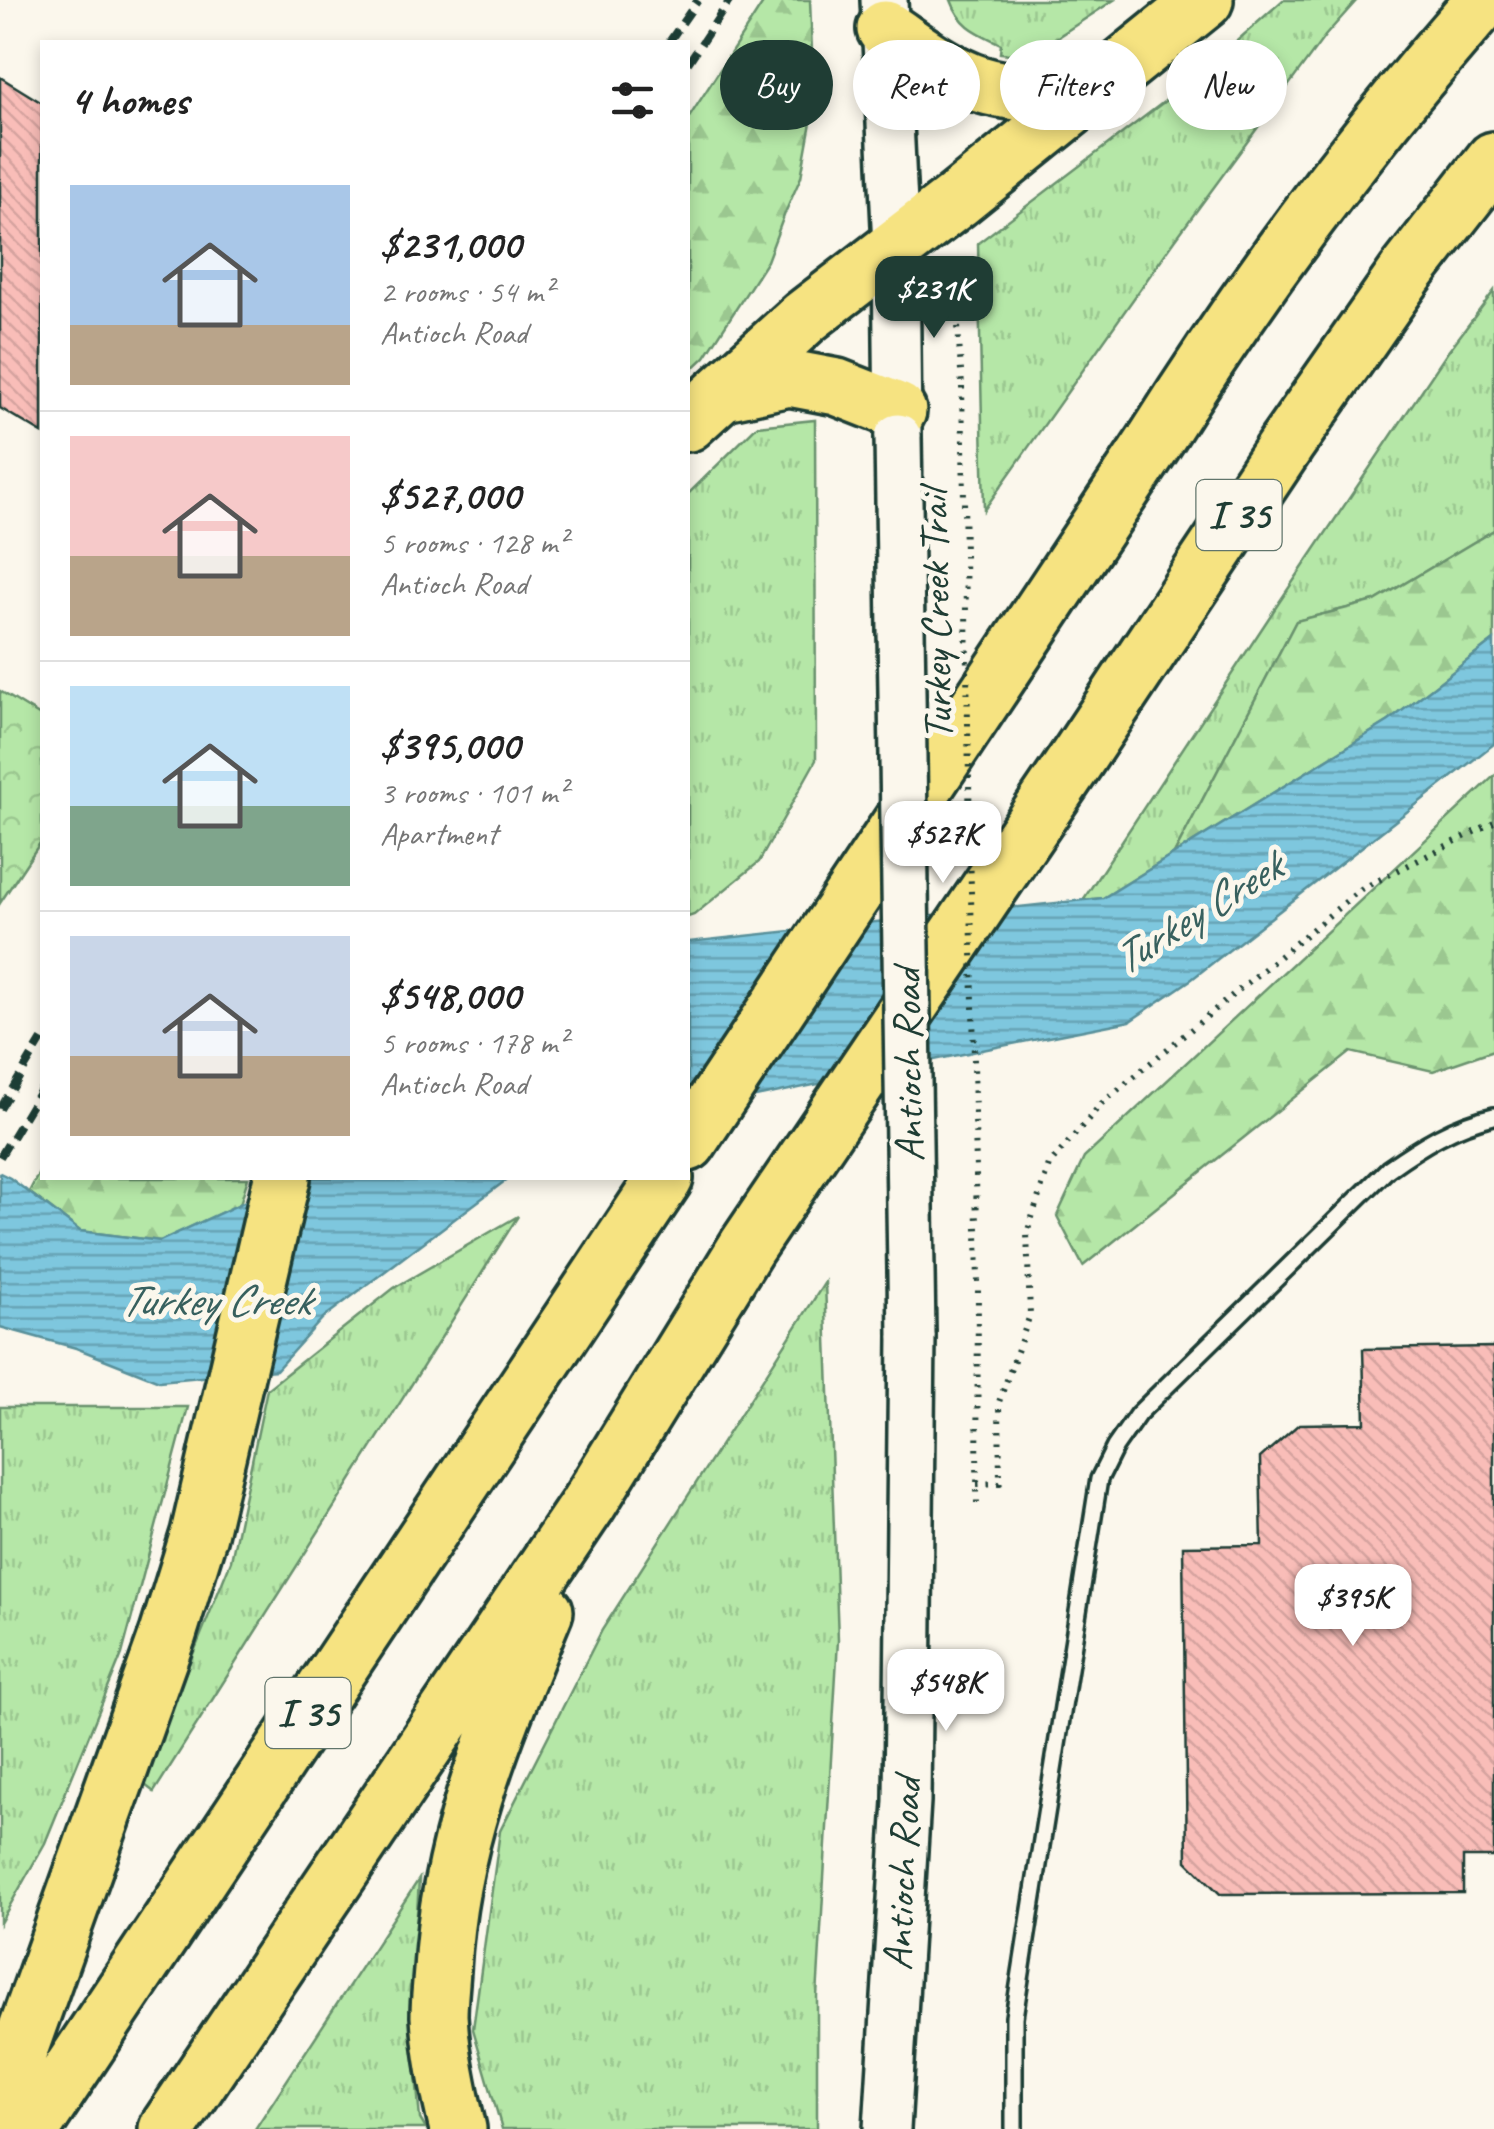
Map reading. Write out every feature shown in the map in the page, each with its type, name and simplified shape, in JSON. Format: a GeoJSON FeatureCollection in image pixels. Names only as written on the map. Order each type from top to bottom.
{"type":"FeatureCollection","features":[{"type":"Feature","properties":{"kind":"highway"},"geometry":{"type":"LineString","coordinates":[[1146,48],[1205,0]]}},
{"type":"Feature","properties":{"kind":"highway","name":"I 35"},"geometry":{"type":"LineString","coordinates":[[690,1140],[1209,354],[1331,186],[1484,0]]}},
{"type":"Feature","properties":{"kind":"highway"},"geometry":{"type":"LineString","coordinates":[[884,13],[944,67],[979,84],[1000,88]]}},
{"type":"Feature","properties":{"kind":"highway"},"geometry":{"type":"LineString","coordinates":[[706,408],[806,317],[1044,130]]}},
{"type":"Feature","properties":{"kind":"highway","name":"I 35"},"geometry":{"type":"LineString","coordinates":[[167,2129],[587,1506],[747,1246],[1298,428],[1406,273],[1494,160]]}},
{"type":"Feature","properties":{"kind":"highway"},"geometry":{"type":"LineString","coordinates":[[706,408],[789,378],[836,387],[898,424]]}},
{"type":"Feature","properties":{"kind":"highway"},"geometry":{"type":"LineString","coordinates":[[0,2104],[168,1634],[199,1534],[282,1180]]}},
{"type":"Feature","properties":{"kind":"highway","name":"I 35"},"geometry":{"type":"LineString","coordinates":[[32,2129],[663,1180]]}},
{"type":"Feature","properties":{"kind":"highway"},"geometry":{"type":"LineString","coordinates":[[458,2129],[446,2077],[439,2014],[452,1874],[481,1773],[587,1506]]}},
{"type":"Feature","properties":{"kind":"main road","name":"Antioch Road"},"geometry":{"type":"LineString","coordinates":[[884,13],[896,246],[912,1335],[908,1801],[888,2129]]}},
{"type":"Feature","properties":{"kind":"lane"},"geometry":{"type":"LineString","coordinates":[[1014,2129],[1014,2017],[1099,1479],[1114,1447],[1138,1414],[1388,1169],[1429,1140],[1494,1116]]}},
{"type":"Feature","properties":{"kind":"path","name":"Turkey Creek Trail"},"geometry":{"type":"LineString","coordinates":[[962,386],[978,1286],[977,1503]]}},
{"type":"Feature","properties":{"kind":"path"},"geometry":{"type":"LineString","coordinates":[[977,1484],[1000,1483],[999,1402],[1030,1315],[1027,1233],[1048,1165],[1102,1102],[1361,889],[1494,822]]}},
{"type":"Feature","properties":{"kind":"green space"},"geometry":{"type":"Polygon","coordinates":[[[765,0],[810,0],[812,40],[739,40],[765,0]]]}},
{"type":"Feature","properties":{"kind":"green space"},"geometry":{"type":"Polygon","coordinates":[[[951,0],[1114,0],[1053,40],[1000,40],[1000,44],[965,23],[951,0]]]}},
{"type":"Feature","properties":{"kind":"green space"},"geometry":{"type":"Polygon","coordinates":[[[1283,0],[1357,0],[1287,88],[1287,40],[1238,40],[1283,0]]]}},
{"type":"Feature","properties":{"kind":"green space"},"geometry":{"type":"Polygon","coordinates":[[[720,70],[720,130],[810,130],[801,177],[767,261],[705,357],[690,371],[690,116],[720,70]]]}},
{"type":"Feature","properties":{"kind":"green space"},"geometry":{"type":"Polygon","coordinates":[[[1166,100],[1166,130],[1256,130],[984,510],[978,243],[1127,130],[1146,130],[1146,115],[1166,100]]]}},
{"type":"Feature","properties":{"kind":"green space"},"geometry":{"type":"Polygon","coordinates":[[[1494,291],[1494,530],[1375,601],[1296,621],[1174,854],[1103,898],[1083,900],[1447,353],[1494,291]]]}},
{"type":"Feature","properties":{"kind":"green space"},"geometry":{"type":"Polygon","coordinates":[[[815,420],[816,760],[759,862],[690,916],[690,492],[757,426],[815,420]]]}},
{"type":"Feature","properties":{"kind":"green space"},"geometry":{"type":"Polygon","coordinates":[[[1494,530],[1494,640],[1389,721],[1174,854],[1296,621],[1375,601],[1494,530]]]}},
{"type":"Feature","properties":{"kind":"green space"},"geometry":{"type":"Polygon","coordinates":[[[0,691],[40,716],[40,843],[0,903],[0,691]]]}},
{"type":"Feature","properties":{"kind":"green space"},"geometry":{"type":"Polygon","coordinates":[[[1494,776],[1494,1050],[1433,1071],[1351,1052],[1083,1266],[1057,1216],[1084,1158],[1494,776]]]}},
{"type":"Feature","properties":{"kind":"green space"},"geometry":{"type":"Polygon","coordinates":[[[40,1171],[40,1180],[247,1180],[240,1204],[161,1241],[80,1231],[29,1192],[40,1171]]]}},
{"type":"Feature","properties":{"kind":"green space"},"geometry":{"type":"Polygon","coordinates":[[[518,1216],[154,1792],[141,1782],[231,1561],[267,1389],[394,1288],[518,1216]]]}},
{"type":"Feature","properties":{"kind":"green space"},"geometry":{"type":"Polygon","coordinates":[[[825,1282],[838,1640],[817,1997],[817,2129],[502,2129],[473,2029],[500,1831],[602,1630],[825,1282]]]}},
{"type":"Feature","properties":{"kind":"green space"},"geometry":{"type":"Polygon","coordinates":[[[0,1407],[188,1407],[122,1654],[45,1843],[0,1923],[0,1407]]]}},
{"type":"Feature","properties":{"kind":"green space"},"geometry":{"type":"Polygon","coordinates":[[[419,1879],[411,2021],[420,2119],[426,2129],[255,2129],[419,1879]]]}},
{"type":"Feature","properties":{"kind":"water"},"geometry":{"type":"Polygon","coordinates":[[[1494,640],[1494,744],[1192,979],[1130,1021],[690,1111],[690,942],[1103,898],[1389,721],[1494,640]]]}},
{"type":"Feature","properties":{"kind":"water","name":"Turkey Creek"},"geometry":{"type":"Polygon","coordinates":[[[0,1173],[80,1231],[160,1241],[282,1180],[506,1180],[323,1318],[276,1370],[159,1381],[76,1348],[0,1327],[0,1173]]]}},
{"type":"Feature","properties":{"kind":"building"},"geometry":{"type":"Polygon","coordinates":[[[0,77],[40,102],[40,432],[0,408],[0,77]]]}},
{"type":"Feature","properties":{"kind":"building"},"geometry":{"type":"Polygon","coordinates":[[[1494,1347],[1494,1857],[1463,1857],[1463,1893],[1220,1894],[1187,1861],[1183,1546],[1262,1545],[1260,1458],[1299,1424],[1365,1423],[1363,1349],[1494,1347]]]}},
{"type":"Feature","properties":{"kind":"railway"},"geometry":{"type":"LineString","coordinates":[[670,40],[698,0]]}},
{"type":"Feature","properties":{"kind":"railway"},"geometry":{"type":"LineString","coordinates":[[690,60],[730,0]]}},
{"type":"Feature","properties":{"kind":"railway"},"geometry":{"type":"LineString","coordinates":[[0,1109],[40,1043]]}},
{"type":"Feature","properties":{"kind":"railway"},"geometry":{"type":"LineString","coordinates":[[0,1157],[40,1091]]}}]}
